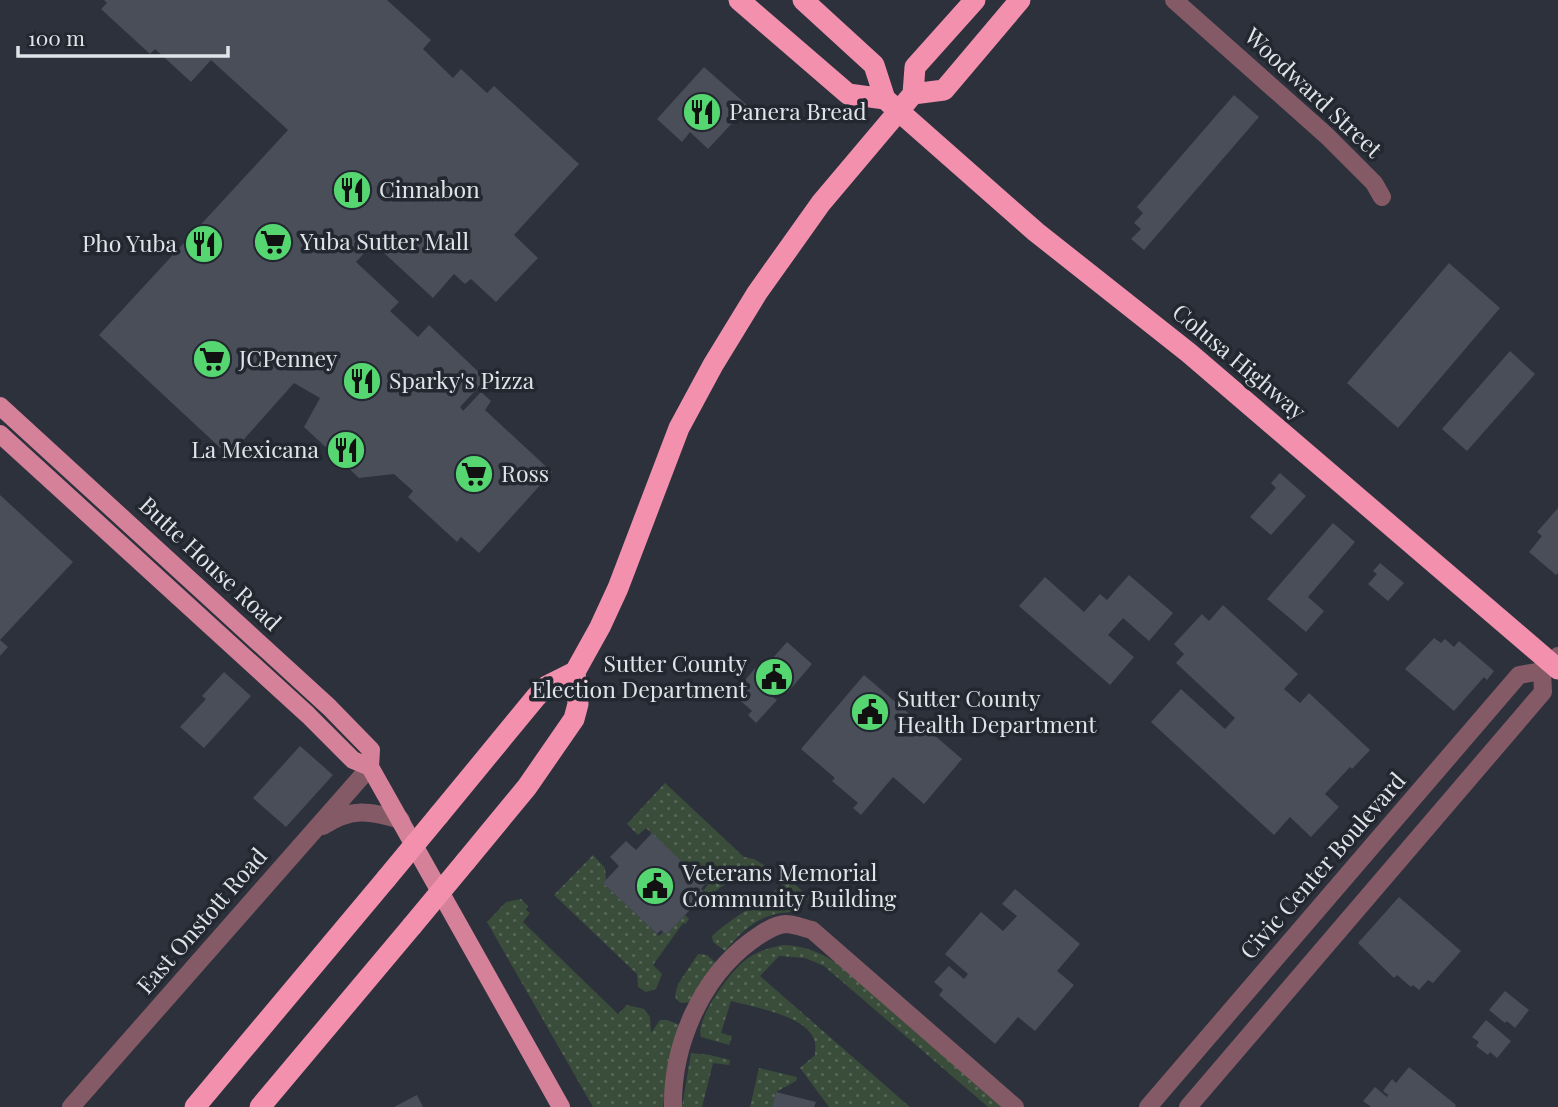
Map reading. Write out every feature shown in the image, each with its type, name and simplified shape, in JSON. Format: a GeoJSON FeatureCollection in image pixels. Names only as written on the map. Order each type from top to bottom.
{"type":"FeatureCollection","features":[{"type":"Feature","properties":{"kind":"highway"},"geometry":{"type":"LineString","coordinates":[[739,0],[848,94],[891,105]]}},
{"type":"Feature","properties":{"kind":"highway"},"geometry":{"type":"LineString","coordinates":[[803,0],[874,65],[891,105]]}},
{"type":"Feature","properties":{"kind":"highway"},"geometry":{"type":"LineString","coordinates":[[913,94],[915,67],[975,0]]}},
{"type":"Feature","properties":{"kind":"highway"},"geometry":{"type":"LineString","coordinates":[[260,1107],[527,787],[574,719],[578,704],[575,673],[618,588],[679,428],[757,293],[891,105],[913,94],[944,90],[1020,0]]}},
{"type":"Feature","properties":{"kind":"highway","name":"Colusa Highway"},"geometry":{"type":"LineString","coordinates":[[891,105],[1036,232],[1189,353],[1552,664]]}},
{"type":"Feature","properties":{"kind":"highway"},"geometry":{"type":"LineString","coordinates":[[195,1107],[536,696],[547,685],[575,673]]}},
{"type":"Feature","properties":{"kind":"main road","name":"Butte House Road"},"geometry":{"type":"LineString","coordinates":[[0,406],[329,707],[371,750],[370,768],[561,1107]]}},
{"type":"Feature","properties":{"kind":"main road","name":"Butte House Road"},"geometry":{"type":"LineString","coordinates":[[0,434],[308,715],[353,760],[370,768]]}},
{"type":"Feature","properties":{"kind":"street","name":"Woodward Street"},"geometry":{"type":"LineString","coordinates":[[1174,0],[1327,136],[1374,183],[1382,197]]}},
{"type":"Feature","properties":{"kind":"street","name":"Civic Center Boulevard"},"geometry":{"type":"LineString","coordinates":[[1148,1107],[1519,675],[1552,664]]}},
{"type":"Feature","properties":{"kind":"street"},"geometry":{"type":"LineString","coordinates":[[1188,1107],[1543,692],[1552,664]]}},
{"type":"Feature","properties":{"kind":"street","name":"East Onstott Road"},"geometry":{"type":"LineString","coordinates":[[71,1107],[370,768]]}},
{"type":"Feature","properties":{"kind":"street"},"geometry":{"type":"LineString","coordinates":[[312,834],[337,817],[350,813],[367,811],[401,820]]}},
{"type":"Feature","properties":{"kind":"street"},"geometry":{"type":"LineString","coordinates":[[673,1107],[673,1090],[682,1041],[698,1004],[724,966],[746,945],[764,932],[785,924],[812,930],[1015,1107]]}},
{"type":"Feature","properties":{"kind":"street"},"geometry":{"type":"LineString","coordinates":[[1232,1010],[1255,1029]]}},
{"type":"Feature","properties":{"kind":"green space"},"geometry":{"type":"Polygon","coordinates":[[[665,783],[744,857],[754,859],[765,866],[764,873],[749,882],[737,876],[696,909],[693,907],[705,894],[703,891],[711,881],[705,884],[646,828],[638,835],[627,824],[665,783]]]}},
{"type":"Feature","properties":{"kind":"green space"},"geometry":{"type":"Polygon","coordinates":[[[593,855],[605,868],[606,880],[603,883],[659,936],[663,932],[666,935],[685,915],[689,919],[683,923],[653,965],[662,974],[656,989],[646,992],[638,987],[637,974],[554,895],[593,855]]]}},
{"type":"Feature","properties":{"kind":"green space"},"geometry":{"type":"Polygon","coordinates":[[[786,881],[791,881],[809,897],[794,912],[763,918],[739,935],[725,951],[713,942],[712,936],[721,928],[786,881]]]}},
{"type":"Feature","properties":{"kind":"green space"},"geometry":{"type":"Polygon","coordinates":[[[521,899],[528,906],[526,910],[530,913],[523,922],[618,1014],[627,1005],[644,1009],[650,1017],[651,1033],[660,1020],[680,1025],[674,1040],[663,1107],[593,1107],[487,922],[506,902],[521,899]]]}},
{"type":"Feature","properties":{"kind":"green space"},"geometry":{"type":"Polygon","coordinates":[[[783,945],[812,950],[838,964],[1003,1107],[988,1107],[824,966],[805,958],[779,956],[760,976],[910,1107],[829,1107],[800,1068],[815,1055],[814,1039],[800,1024],[777,1013],[731,1001],[721,1033],[732,1036],[729,1045],[701,1037],[703,1019],[708,1009],[737,968],[757,953],[783,945]]]}},
{"type":"Feature","properties":{"kind":"green space"},"geometry":{"type":"Polygon","coordinates":[[[698,954],[707,955],[716,963],[692,1002],[681,1003],[675,995],[678,984],[698,954]]]}},
{"type":"Feature","properties":{"kind":"green space"},"geometry":{"type":"Polygon","coordinates":[[[691,1053],[730,1060],[729,1065],[713,1063],[702,1107],[682,1107],[691,1053]]]}},
{"type":"Feature","properties":{"kind":"green space"},"geometry":{"type":"Polygon","coordinates":[[[759,1068],[797,1077],[796,1081],[776,1092],[772,1107],[750,1107],[759,1068]]]}},
{"type":"Feature","properties":{"kind":"building"},"geometry":{"type":"Polygon","coordinates":[[[104,0],[387,0],[431,40],[423,49],[453,78],[461,69],[487,93],[494,86],[579,164],[514,235],[538,258],[496,302],[471,279],[465,284],[454,274],[433,298],[360,231],[353,235],[368,249],[356,262],[399,302],[390,311],[418,337],[429,325],[486,379],[460,407],[463,411],[481,392],[491,401],[485,410],[552,472],[479,553],[461,537],[457,542],[408,497],[413,491],[394,474],[359,478],[304,427],[320,398],[294,383],[229,456],[99,335],[288,130],[211,60],[191,82],[155,49],[150,54],[101,9],[107,3],[104,0]]]}},
{"type":"Feature","properties":{"kind":"building","name":"Panera Bread"},"geometry":{"type":"Polygon","coordinates":[[[704,67],[748,106],[708,149],[690,132],[682,142],[657,119],[704,67]]]}},
{"type":"Feature","properties":{"kind":"building"},"geometry":{"type":"Polygon","coordinates":[[[1234,95],[1259,117],[1144,250],[1131,239],[1141,229],[1134,223],[1143,213],[1137,207],[1234,95]]]}},
{"type":"Feature","properties":{"kind":"building"},"geometry":{"type":"Polygon","coordinates":[[[1449,263],[1500,308],[1398,428],[1347,383],[1449,263]]]}},
{"type":"Feature","properties":{"kind":"building"},"geometry":{"type":"Polygon","coordinates":[[[1510,351],[1535,374],[1467,451],[1442,429],[1510,351]]]}},
{"type":"Feature","properties":{"kind":"building"},"geometry":{"type":"Polygon","coordinates":[[[1280,473],[1306,496],[1271,535],[1250,517],[1276,488],[1271,483],[1280,473]]]}},
{"type":"Feature","properties":{"kind":"building"},"geometry":{"type":"Polygon","coordinates":[[[0,495],[73,562],[0,640],[0,495]]]}},
{"type":"Feature","properties":{"kind":"building"},"geometry":{"type":"Polygon","coordinates":[[[1558,508],[1556,575],[1529,552],[1542,536],[1537,532],[1558,508]]]}},
{"type":"Feature","properties":{"kind":"building"},"geometry":{"type":"Polygon","coordinates":[[[1333,523],[1355,542],[1308,597],[1324,611],[1306,632],[1267,599],[1333,523]]]}},
{"type":"Feature","properties":{"kind":"building"},"geometry":{"type":"Polygon","coordinates":[[[1380,563],[1404,583],[1388,601],[1368,584],[1377,574],[1373,571],[1380,563]]]}},
{"type":"Feature","properties":{"kind":"building"},"geometry":{"type":"Polygon","coordinates":[[[1129,575],[1173,613],[1149,641],[1123,618],[1108,635],[1134,657],[1110,685],[1019,606],[1045,577],[1084,612],[1100,594],[1107,600],[1129,575]]]}},
{"type":"Feature","properties":{"kind":"building"},"geometry":{"type":"Polygon","coordinates":[[[1223,605],[1298,674],[1284,689],[1300,703],[1309,693],[1370,750],[1325,794],[1339,807],[1311,837],[1290,817],[1274,835],[1151,722],[1181,689],[1225,729],[1235,718],[1176,663],[1184,654],[1174,644],[1202,614],[1209,621],[1223,605]]]}},
{"type":"Feature","properties":{"kind":"building"},"geometry":{"type":"Polygon","coordinates":[[[1434,638],[1441,643],[1445,639],[1454,647],[1459,641],[1494,671],[1487,680],[1484,677],[1454,711],[1405,669],[1434,638]]]}},
{"type":"Feature","properties":{"kind":"building"},"geometry":{"type":"Polygon","coordinates":[[[0,640],[8,647],[0,656],[0,640]]]}},
{"type":"Feature","properties":{"kind":"building","name":"Sutter County Election Department"},"geometry":{"type":"Polygon","coordinates":[[[787,642],[812,664],[788,692],[782,687],[773,697],[777,700],[756,723],[748,715],[752,711],[733,694],[758,665],[764,668],[787,642]]]}},
{"type":"Feature","properties":{"kind":"building"},"geometry":{"type":"Polygon","coordinates":[[[224,672],[251,696],[204,748],[180,727],[206,699],[202,696],[224,672]]]}},
{"type":"Feature","properties":{"kind":"building","name":"Sutter County Health Department"},"geometry":{"type":"Polygon","coordinates":[[[864,675],[962,759],[924,804],[893,777],[861,815],[853,808],[858,803],[832,781],[835,778],[801,749],[864,675]]]}},
{"type":"Feature","properties":{"kind":"building"},"geometry":{"type":"Polygon","coordinates":[[[300,746],[333,775],[286,827],[253,798],[300,746]]]}},
{"type":"Feature","properties":{"kind":"building","name":"Veterans Memorial Community Building"},"geometry":{"type":"Polygon","coordinates":[[[652,833],[705,884],[701,889],[706,893],[666,935],[661,930],[657,934],[603,883],[619,866],[610,857],[626,841],[636,850],[652,833]]]}},
{"type":"Feature","properties":{"kind":"building"},"geometry":{"type":"Polygon","coordinates":[[[1015,889],[1080,944],[1057,971],[1074,985],[1035,1031],[1018,1017],[995,1044],[939,995],[943,990],[934,982],[949,966],[964,979],[968,974],[945,954],[981,912],[1003,931],[1017,916],[1002,904],[1015,889]]]}},
{"type":"Feature","properties":{"kind":"building"},"geometry":{"type":"Polygon","coordinates":[[[1399,897],[1461,951],[1433,983],[1428,980],[1419,990],[1397,975],[1394,978],[1358,943],[1399,897]]]}},
{"type":"Feature","properties":{"kind":"building"},"geometry":{"type":"Polygon","coordinates":[[[1505,991],[1529,1010],[1515,1028],[1489,1010],[1505,991]]]}},
{"type":"Feature","properties":{"kind":"building"},"geometry":{"type":"Polygon","coordinates":[[[1486,1020],[1511,1041],[1497,1058],[1476,1046],[1479,1042],[1472,1037],[1486,1020]]]}},
{"type":"Feature","properties":{"kind":"building"},"geometry":{"type":"Polygon","coordinates":[[[1409,1067],[1456,1105],[1455,1107],[1371,1107],[1363,1101],[1375,1087],[1387,1097],[1383,1091],[1392,1079],[1396,1083],[1409,1067]]]}},
{"type":"Feature","properties":{"kind":"building"},"geometry":{"type":"Polygon","coordinates":[[[776,1092],[816,1102],[814,1107],[772,1107],[776,1092]]]}},
{"type":"Feature","properties":{"kind":"building"},"geometry":{"type":"Polygon","coordinates":[[[417,1095],[423,1107],[394,1107],[417,1095]]]}},
{"type":"Feature","properties":{"kind":"place","name":"Panera Bread"},"geometry":{"type":"Point","coordinates":[702,112]}},
{"type":"Feature","properties":{"kind":"place","name":"Cinnabon"},"geometry":{"type":"Point","coordinates":[352,190]}},
{"type":"Feature","properties":{"kind":"place","name":"Yuba Sutter Mall"},"geometry":{"type":"Point","coordinates":[273,242]}},
{"type":"Feature","properties":{"kind":"place","name":"Pho Yuba"},"geometry":{"type":"Point","coordinates":[204,244]}},
{"type":"Feature","properties":{"kind":"place","name":"JCPenney"},"geometry":{"type":"Point","coordinates":[212,359]}},
{"type":"Feature","properties":{"kind":"place","name":"Sparky's Pizza"},"geometry":{"type":"Point","coordinates":[362,381]}},
{"type":"Feature","properties":{"kind":"place","name":"La Mexicana"},"geometry":{"type":"Point","coordinates":[346,450]}},
{"type":"Feature","properties":{"kind":"place","name":"Ross"},"geometry":{"type":"Point","coordinates":[474,474]}},
{"type":"Feature","properties":{"kind":"place","name":"Sutter County Election Department"},"geometry":{"type":"Point","coordinates":[774,677]}},
{"type":"Feature","properties":{"kind":"place","name":"Sutter County Health Department"},"geometry":{"type":"Point","coordinates":[870,712]}},
{"type":"Feature","properties":{"kind":"place","name":"Veterans Memorial Community Building"},"geometry":{"type":"Point","coordinates":[655,886]}}]}
